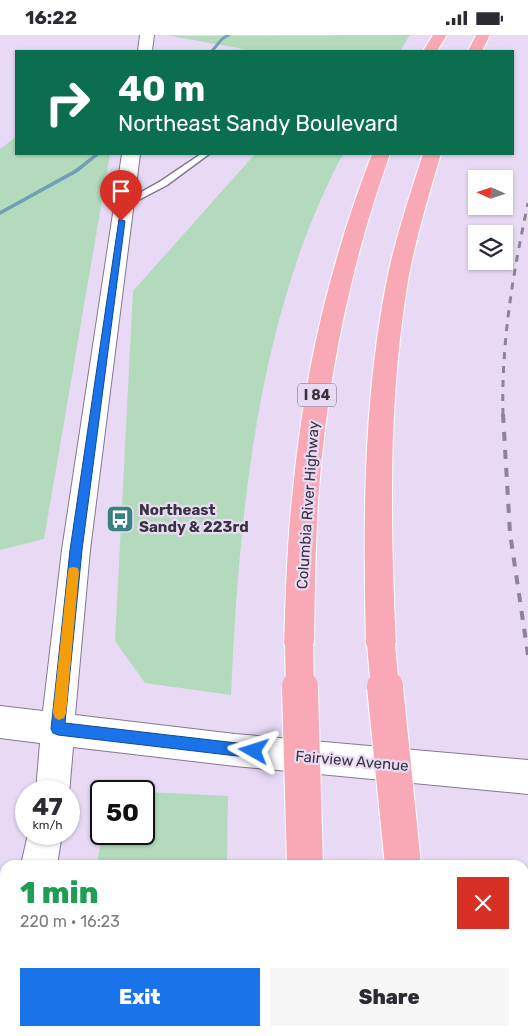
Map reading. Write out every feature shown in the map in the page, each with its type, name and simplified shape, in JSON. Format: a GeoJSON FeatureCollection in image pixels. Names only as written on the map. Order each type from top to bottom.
{"type":"FeatureCollection","features":[{"type":"Feature","properties":{"kind":"highway"},"geometry":{"type":"LineString","coordinates":[[431,50],[440,35]]}},
{"type":"Feature","properties":{"kind":"highway"},"geometry":{"type":"LineString","coordinates":[[476,50],[483,35]]}},
{"type":"Feature","properties":{"kind":"highway","name":"Columbia River Highway"},"geometry":{"type":"LineString","coordinates":[[305,860],[299,645],[302,539],[310,450],[318,386],[344,263],[381,155]]}},
{"type":"Feature","properties":{"kind":"highway"},"geometry":{"type":"LineString","coordinates":[[403,860],[381,644],[377,495],[385,363],[392,307],[423,179],[432,155]]}},
{"type":"Feature","properties":{"kind":"main road"},"geometry":{"type":"LineString","coordinates":[[145,50],[147,35]]}},
{"type":"Feature","properties":{"kind":"main road"},"geometry":{"type":"LineString","coordinates":[[54,780],[76,550],[131,155]]}},
{"type":"Feature","properties":{"kind":"main road","name":"Fairview Avenue"},"geometry":{"type":"LineString","coordinates":[[0,722],[245,751],[528,777]]}},
{"type":"Feature","properties":{"kind":"main road"},"geometry":{"type":"LineString","coordinates":[[40,860],[43,845]]}},
{"type":"Feature","properties":{"kind":"lane"},"geometry":{"type":"LineString","coordinates":[[124,204],[164,183],[204,155]]}},
{"type":"Feature","properties":{"kind":"green space"},"geometry":{"type":"Polygon","coordinates":[[[166,35],[410,35],[401,50],[248,50],[166,35]]]}},
{"type":"Feature","properties":{"kind":"green space"},"geometry":{"type":"Polygon","coordinates":[[[15,138],[15,155],[110,155],[44,539],[0,550],[0,149],[15,138]]]}},
{"type":"Feature","properties":{"kind":"green space"},"geometry":{"type":"Polygon","coordinates":[[[254,155],[343,155],[314,216],[290,281],[272,348],[258,417],[247,487],[240,557],[231,695],[145,683],[115,641],[133,291],[254,155]]]}},
{"type":"Feature","properties":{"kind":"green space"},"geometry":{"type":"Polygon","coordinates":[[[155,792],[228,796],[227,860],[98,860],[100,845],[155,845],[155,792]]]}},
{"type":"Feature","properties":{"kind":"waterway"},"geometry":{"type":"LineString","coordinates":[[213,50],[222,39],[229,35]]}},
{"type":"Feature","properties":{"kind":"waterway"},"geometry":{"type":"LineString","coordinates":[[0,213],[76,171],[97,155]]}},
{"type":"Feature","properties":{"kind":"railway"},"geometry":{"type":"LineString","coordinates":[[503,414],[504,361],[509,308],[528,203]]}},
{"type":"Feature","properties":{"kind":"railway"},"geometry":{"type":"LineString","coordinates":[[503,414],[510,533],[528,655]]}},
{"type":"Feature","properties":{"kind":"slow traffic"},"geometry":{"type":"LineString","coordinates":[[59,713],[73,572]]}},
{"type":"Feature","properties":{"kind":"place","name":"Northeast Sandy & 223rd"},"geometry":{"type":"Point","coordinates":[120,519]}},
{"type":"Feature","properties":{"kind":"route"},"geometry":{"type":"LineString","coordinates":[[121,221],[76,550],[63,663],[58,729],[254,751]]}}]}
